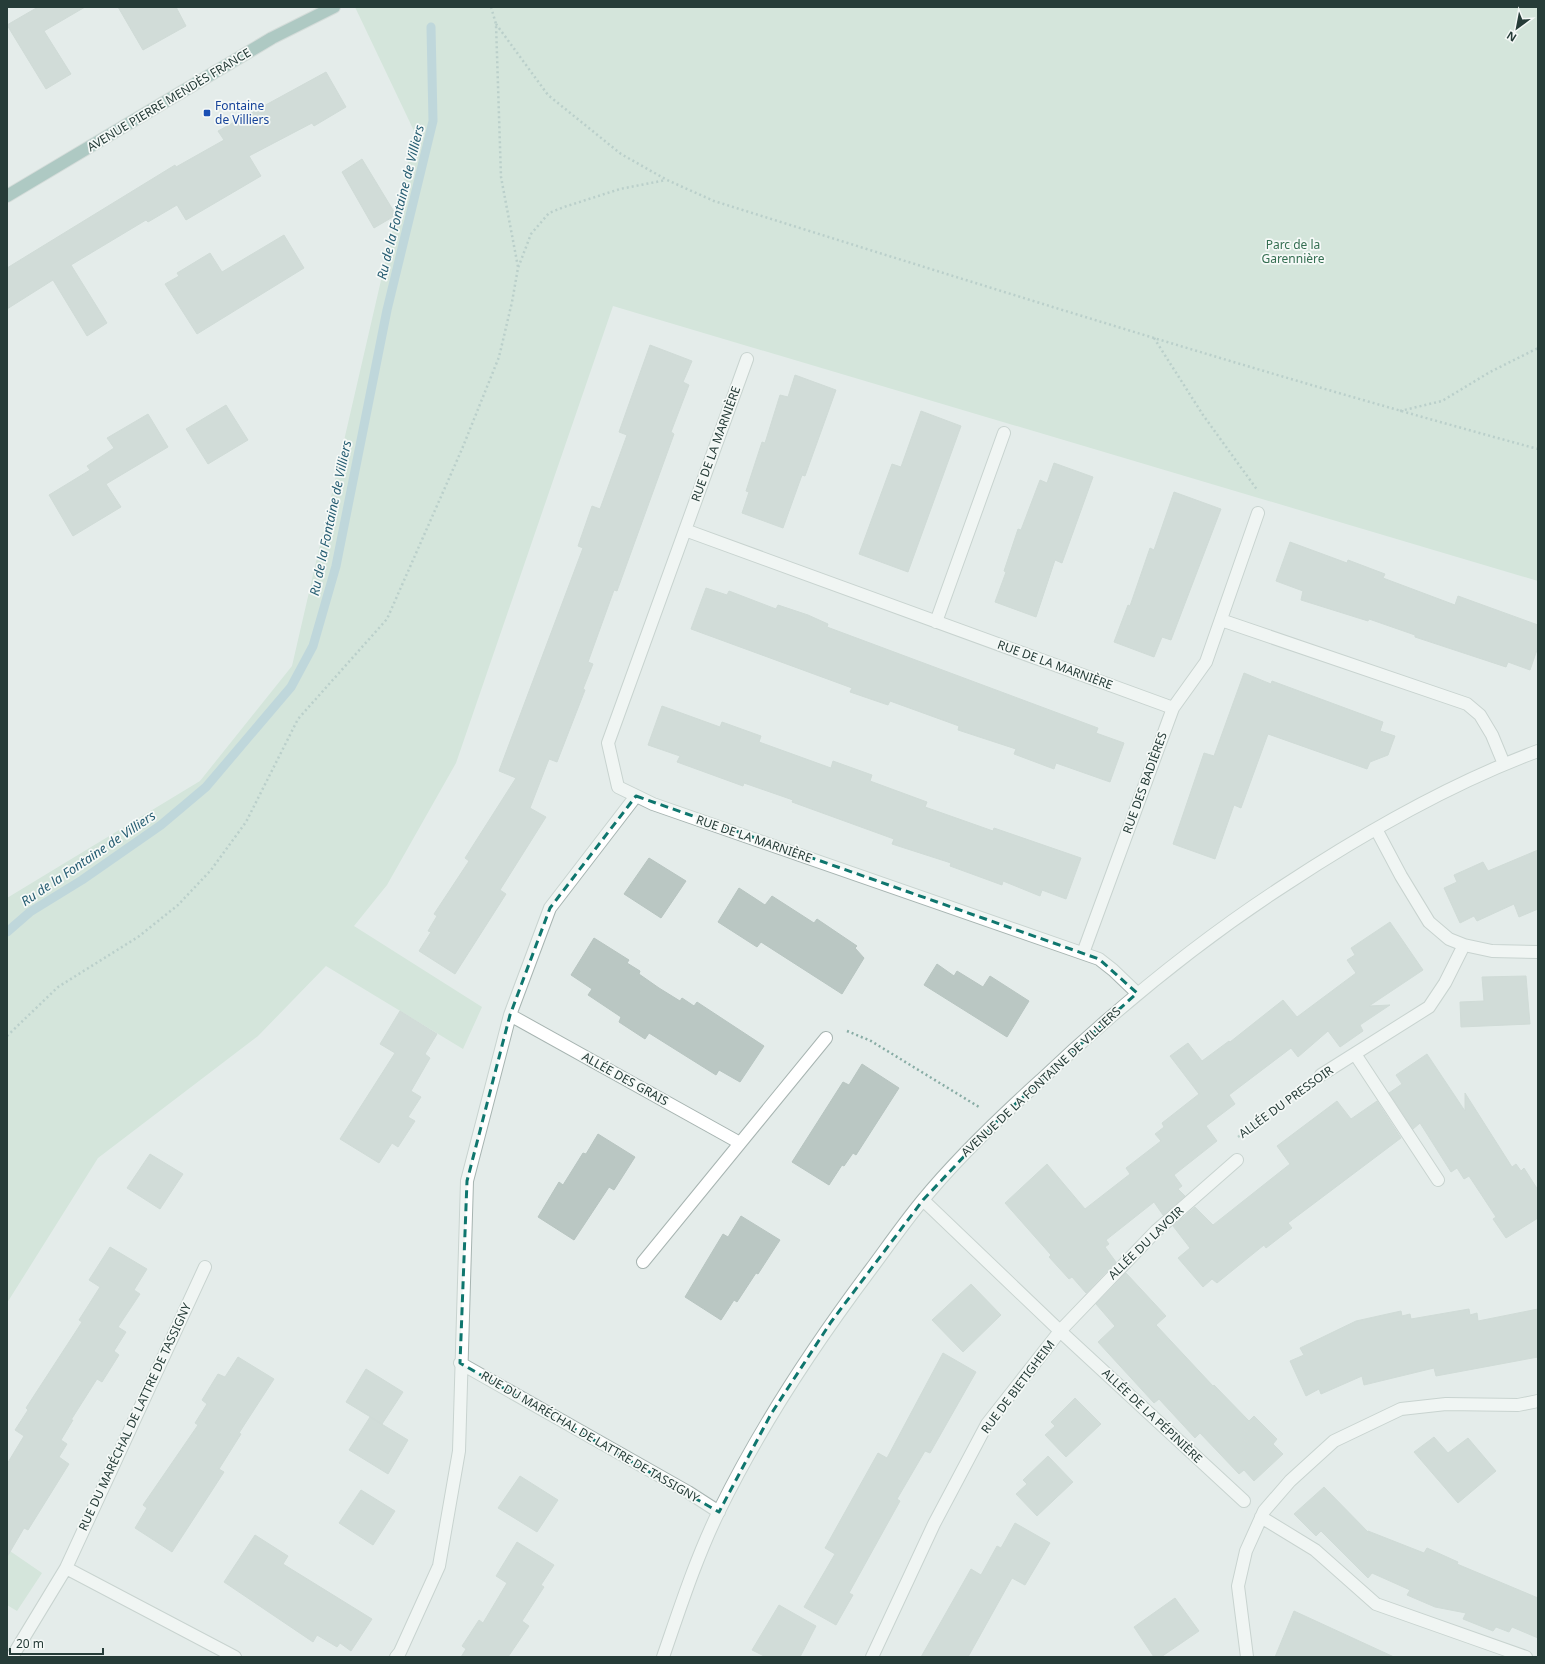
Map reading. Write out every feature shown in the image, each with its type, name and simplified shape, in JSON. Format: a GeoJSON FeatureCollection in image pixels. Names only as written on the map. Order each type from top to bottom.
{"type":"FeatureCollection","features":[{"type":"Feature","properties":{"kind":"main road","name":"AVENUE PIERRE MENDÈS FRANCE"},"geometry":{"type":"LineString","coordinates":[[7,196],[272,38],[334,7]]}},
{"type":"Feature","properties":{"kind":"street","name":"RUE DE LA MARNIÈRE"},"geometry":{"type":"LineString","coordinates":[[747,359],[608,743],[618,787],[653,804],[1099,959],[1137,993]]}},
{"type":"Feature","properties":{"kind":"street"},"geometry":{"type":"LineString","coordinates":[[936,622],[1004,433]]}},
{"type":"Feature","properties":{"kind":"street","name":"RUE DES BADIÈRES"},"geometry":{"type":"LineString","coordinates":[[1083,953],[1173,708],[1206,662],[1258,513]]}},
{"type":"Feature","properties":{"kind":"street","name":"RUE DE LA MARNIÈRE"},"geometry":{"type":"LineString","coordinates":[[685,530],[1173,708]]}},
{"type":"Feature","properties":{"kind":"street"},"geometry":{"type":"LineString","coordinates":[[1221,620],[1467,704],[1480,715],[1492,735],[1504,764]]}},
{"type":"Feature","properties":{"kind":"street","name":"AVENUE DE LA FONTAINE DE VILLIERS"},"geometry":{"type":"LineString","coordinates":[[662,1657],[689,1581],[719,1512],[771,1414],[831,1322],[923,1200],[963,1155],[1091,1032],[1194,948],[1257,903],[1339,850],[1376,829],[1504,764],[1538,751]]}},
{"type":"Feature","properties":{"kind":"street"},"geometry":{"type":"LineString","coordinates":[[396,1657],[400,1652],[439,1566],[459,1451],[460,1363],[467,1181],[510,1014],[550,908],[636,796]]}},
{"type":"Feature","properties":{"kind":"street"},"geometry":{"type":"LineString","coordinates":[[1376,829],[1401,876],[1429,922],[1449,939],[1464,945],[1492,951],[1538,952]]}},
{"type":"Feature","properties":{"kind":"street","name":"ALLÉE DU PRESSOIR"},"geometry":{"type":"LineString","coordinates":[[1321,1075],[1429,1007],[1446,983],[1464,945]]}},
{"type":"Feature","properties":{"kind":"street","name":"ALLÉE DES GRAIS"},"geometry":{"type":"LineString","coordinates":[[510,1014],[740,1143]]}},
{"type":"Feature","properties":{"kind":"street"},"geometry":{"type":"LineString","coordinates":[[643,1262],[826,1038]]}},
{"type":"Feature","properties":{"kind":"street"},"geometry":{"type":"LineString","coordinates":[[1356,1054],[1438,1180]]}},
{"type":"Feature","properties":{"kind":"street","name":"ALLÉE DU LAVOIR"},"geometry":{"type":"LineString","coordinates":[[1060,1331],[1156,1231],[1237,1160]]}},
{"type":"Feature","properties":{"kind":"street","name":"RUE DE BIETIGHEIM"},"geometry":{"type":"LineString","coordinates":[[872,1657],[934,1524],[988,1424],[1060,1331],[923,1200]]}},
{"type":"Feature","properties":{"kind":"street","name":"RUE DU MARÉCHAL DE LATTRE DE TASSIGNY"},"geometry":{"type":"LineString","coordinates":[[12,1657],[66,1568],[205,1267]]}},
{"type":"Feature","properties":{"kind":"street","name":"ALLÉE DE LA PÉPINIÈRE"},"geometry":{"type":"LineString","coordinates":[[1060,1331],[1244,1501]]}},
{"type":"Feature","properties":{"kind":"street","name":"RUE DU MARÉCHAL DE LATTRE DE TASSIGNY"},"geometry":{"type":"LineString","coordinates":[[460,1363],[688,1492],[719,1512]]}},
{"type":"Feature","properties":{"kind":"street"},"geometry":{"type":"LineString","coordinates":[[1247,1657],[1238,1586],[1246,1551],[1264,1511],[1290,1481],[1334,1441],[1401,1409],[1446,1404],[1518,1405],[1538,1401]]}},
{"type":"Feature","properties":{"kind":"street"},"geometry":{"type":"LineString","coordinates":[[1261,1517],[1315,1550],[1376,1604],[1526,1657]]}},
{"type":"Feature","properties":{"kind":"street"},"geometry":{"type":"LineString","coordinates":[[66,1568],[235,1657]]}},
{"type":"Feature","properties":{"kind":"path"},"geometry":{"type":"LineString","coordinates":[[491,7],[496,24],[501,178],[518,268]]}},
{"type":"Feature","properties":{"kind":"path"},"geometry":{"type":"LineString","coordinates":[[496,24],[548,95],[621,154],[666,180],[714,201],[1115,327],[1399,411],[1538,449]]}},
{"type":"Feature","properties":{"kind":"path"},"geometry":{"type":"LineString","coordinates":[[7,1036],[58,988],[138,936],[178,905],[211,870],[246,822],[298,719],[387,619],[462,449],[499,357],[512,302],[518,268],[531,234],[549,213],[620,188],[666,180]]}},
{"type":"Feature","properties":{"kind":"path"},"geometry":{"type":"LineString","coordinates":[[1154,338],[1203,415],[1265,502],[1267,512],[1258,513]]}},
{"type":"Feature","properties":{"kind":"path"},"geometry":{"type":"LineString","coordinates":[[1399,411],[1442,401],[1490,372],[1538,348]]}},
{"type":"Feature","properties":{"kind":"path"},"geometry":{"type":"LineString","coordinates":[[826,1038],[836,1032],[847,1031],[871,1041],[919,1072],[974,1102],[996,1122]]}},
{"type":"Feature","properties":{"kind":"path","name":"ALLÉE DU PRESSOIR"},"geometry":{"type":"LineString","coordinates":[[1237,1160],[1232,1149],[1235,1140],[1321,1075]]}},
{"type":"Feature","properties":{"kind":"highlighted area"},"geometry":{"type":"Polygon","coordinates":[[[636,796],[1099,959],[1137,993],[1002,1116],[923,1200],[831,1322],[771,1414],[719,1512],[460,1363],[467,1181],[510,1015],[550,908],[636,796]]]}},
{"type":"Feature","properties":{"kind":"green space","name":"Parc de la Garennière"},"geometry":{"type":"Polygon","coordinates":[[[355,7],[1538,7],[1538,581],[613,306],[456,763],[387,885],[354,926],[482,1007],[463,1049],[326,966],[258,1036],[98,1158],[7,1303],[7,898],[200,781],[292,666],[415,133],[355,7]]]}},
{"type":"Feature","properties":{"kind":"green space"},"geometry":{"type":"Polygon","coordinates":[[[7,1549],[42,1573],[17,1611],[7,1605],[7,1549]]]}},
{"type":"Feature","properties":{"kind":"building"},"geometry":{"type":"Polygon","coordinates":[[[38,7],[85,7],[44,31],[71,74],[46,89],[7,25],[38,7]]]}},
{"type":"Feature","properties":{"kind":"building"},"geometry":{"type":"Polygon","coordinates":[[[118,7],[176,7],[186,26],[143,50],[118,7]]]}},
{"type":"Feature","properties":{"kind":"building"},"geometry":{"type":"Polygon","coordinates":[[[326,72],[346,107],[314,126],[312,123],[249,156],[261,176],[186,220],[177,205],[148,222],[146,220],[71,265],[107,323],[87,336],[53,280],[7,309],[7,268],[175,165],[176,167],[224,140],[218,131],[326,72]]]}},
{"type":"Feature","properties":{"kind":"building"},"geometry":{"type":"Polygon","coordinates":[[[362,159],[396,215],[374,228],[342,172],[362,159]]]}},
{"type":"Feature","properties":{"kind":"building"},"geometry":{"type":"Polygon","coordinates":[[[284,235],[304,268],[197,334],[165,284],[179,276],[177,273],[210,253],[222,272],[284,235]]]}},
{"type":"Feature","properties":{"kind":"building"},"geometry":{"type":"Polygon","coordinates":[[[650,345],[692,361],[683,382],[689,385],[671,432],[674,434],[617,591],[614,590],[588,662],[593,664],[583,689],[585,690],[557,762],[549,759],[530,808],[546,817],[500,890],[506,894],[455,974],[419,951],[431,932],[428,931],[437,916],[434,914],[469,861],[465,858],[516,778],[499,771],[583,548],[578,546],[592,506],[600,509],[627,435],[619,432],[650,345]]]}},
{"type":"Feature","properties":{"kind":"building"},"geometry":{"type":"Polygon","coordinates":[[[795,375],[836,390],[805,476],[802,475],[783,528],[742,513],[749,492],[746,491],[762,442],[765,443],[780,395],[788,397],[795,375]]]}},
{"type":"Feature","properties":{"kind":"building"},"geometry":{"type":"Polygon","coordinates":[[[226,405],[248,440],[208,464],[186,429],[226,405]]]}},
{"type":"Feature","properties":{"kind":"building"},"geometry":{"type":"Polygon","coordinates":[[[921,411],[961,426],[908,572],[859,554],[892,464],[901,467],[921,411]]]}},
{"type":"Feature","properties":{"kind":"building"},"geometry":{"type":"Polygon","coordinates":[[[148,414],[168,447],[106,484],[121,507],[73,536],[49,495],[90,470],[87,466],[114,448],[107,438],[148,414]]]}},
{"type":"Feature","properties":{"kind":"building"},"geometry":{"type":"Polygon","coordinates":[[[1054,463],[1093,477],[1062,563],[1055,560],[1036,617],[995,602],[1006,572],[1004,571],[1018,529],[1021,530],[1040,480],[1047,483],[1054,463]]]}},
{"type":"Feature","properties":{"kind":"building"},"geometry":{"type":"Polygon","coordinates":[[[1174,492],[1221,509],[1171,640],[1162,637],[1154,657],[1114,642],[1128,605],[1130,606],[1150,548],[1154,550],[1174,492]]]}},
{"type":"Feature","properties":{"kind":"building"},"geometry":{"type":"Polygon","coordinates":[[[1290,542],[1347,563],[1348,560],[1385,574],[1383,578],[1455,605],[1458,596],[1538,625],[1538,647],[1530,670],[1508,662],[1506,667],[1415,637],[1415,635],[1369,619],[1368,621],[1301,600],[1303,591],[1276,581],[1290,542]]]}},
{"type":"Feature","properties":{"kind":"building"},"geometry":{"type":"Polygon","coordinates":[[[706,588],[727,595],[729,591],[776,609],[778,605],[808,615],[828,624],[827,627],[1098,728],[1096,733],[1124,743],[1110,782],[1056,763],[1054,769],[1014,754],[1016,749],[958,730],[959,726],[890,701],[888,705],[850,692],[852,688],[691,629],[706,588]]]}},
{"type":"Feature","properties":{"kind":"building"},"geometry":{"type":"Polygon","coordinates":[[[1244,673],[1271,684],[1272,681],[1383,722],[1380,731],[1395,736],[1388,755],[1370,762],[1367,769],[1268,734],[1241,808],[1234,805],[1215,859],[1173,844],[1204,753],[1214,756],[1244,673]]]}},
{"type":"Feature","properties":{"kind":"building"},"geometry":{"type":"Polygon","coordinates":[[[662,706],[720,727],[722,722],[761,736],[759,742],[831,768],[833,761],[872,775],[870,781],[927,802],[925,807],[993,831],[994,828],[1081,858],[1066,899],[1042,890],[1040,896],[1003,881],[1002,885],[950,866],[951,863],[892,844],[894,839],[792,802],[793,800],[744,783],[743,786],[677,762],[680,756],[648,745],[662,706]]]}},
{"type":"Feature","properties":{"kind":"building"},"geometry":{"type":"Polygon","coordinates":[[[1538,850],[1538,909],[1519,917],[1514,904],[1477,921],[1474,916],[1460,923],[1444,888],[1457,882],[1454,875],[1483,862],[1488,871],[1538,850]]]}},
{"type":"Feature","properties":{"kind":"building"},"geometry":{"type":"Polygon","coordinates":[[[649,858],[686,881],[661,918],[624,894],[649,858]]]}},
{"type":"Feature","properties":{"kind":"building"},"geometry":{"type":"Polygon","coordinates":[[[739,888],[765,905],[772,896],[814,923],[817,919],[857,946],[855,948],[864,958],[842,994],[761,942],[757,947],[718,922],[739,888]]]}},
{"type":"Feature","properties":{"kind":"building"},"geometry":{"type":"Polygon","coordinates":[[[1390,922],[1423,970],[1369,1006],[1390,1005],[1360,1025],[1363,1031],[1340,1047],[1328,1031],[1298,1057],[1291,1048],[1229,1095],[1235,1104],[1206,1126],[1217,1141],[1174,1175],[1182,1186],[1178,1189],[1185,1196],[1163,1215],[1154,1202],[1106,1240],[1109,1244],[1105,1247],[1116,1262],[1086,1293],[1072,1277],[1069,1279],[1049,1257],[1051,1255],[1005,1203],[1047,1164],[1085,1209],[1130,1174],[1126,1168],[1161,1141],[1155,1134],[1164,1127],[1162,1123],[1199,1094],[1170,1056],[1188,1043],[1202,1061],[1229,1041],[1230,1042],[1283,1000],[1297,1017],[1356,973],[1347,960],[1355,955],[1351,948],[1390,922]]]}},
{"type":"Feature","properties":{"kind":"building"},"geometry":{"type":"Polygon","coordinates":[[[594,938],[629,960],[627,963],[640,971],[639,974],[659,988],[680,1001],[682,998],[694,1006],[697,1002],[764,1046],[740,1082],[719,1070],[716,1075],[649,1033],[645,1039],[619,1022],[621,1017],[588,995],[592,989],[571,975],[594,938]]]}},
{"type":"Feature","properties":{"kind":"building"},"geometry":{"type":"Polygon","coordinates":[[[937,964],[954,976],[957,971],[983,987],[990,976],[1029,1001],[1007,1037],[924,985],[937,964]]]}},
{"type":"Feature","properties":{"kind":"building"},"geometry":{"type":"Polygon","coordinates":[[[1526,976],[1530,1024],[1461,1027],[1460,1002],[1484,1001],[1482,977],[1526,976]]]}},
{"type":"Feature","properties":{"kind":"building"},"geometry":{"type":"Polygon","coordinates":[[[400,1011],[437,1034],[425,1054],[430,1058],[411,1091],[421,1097],[408,1117],[415,1121],[398,1147],[392,1143],[379,1163],[340,1139],[395,1053],[380,1044],[400,1011]]]}},
{"type":"Feature","properties":{"kind":"building"},"geometry":{"type":"Polygon","coordinates":[[[1427,1054],[1465,1111],[1465,1093],[1512,1167],[1516,1164],[1521,1171],[1524,1168],[1538,1190],[1538,1218],[1506,1238],[1493,1219],[1496,1217],[1469,1176],[1464,1179],[1457,1168],[1451,1172],[1420,1123],[1413,1129],[1389,1093],[1402,1084],[1396,1075],[1427,1054]]]}},
{"type":"Feature","properties":{"kind":"building"},"geometry":{"type":"Polygon","coordinates":[[[862,1064],[899,1088],[856,1155],[853,1153],[844,1166],[842,1165],[829,1185],[792,1162],[843,1082],[849,1085],[862,1064]]]}},
{"type":"Feature","properties":{"kind":"building"},"geometry":{"type":"Polygon","coordinates":[[[1337,1101],[1351,1119],[1377,1101],[1401,1138],[1288,1223],[1292,1228],[1266,1248],[1264,1245],[1217,1283],[1212,1279],[1203,1287],[1178,1258],[1190,1248],[1173,1226],[1195,1207],[1213,1225],[1290,1164],[1277,1146],[1337,1101]]]}},
{"type":"Feature","properties":{"kind":"building"},"geometry":{"type":"Polygon","coordinates":[[[598,1134],[635,1157],[614,1190],[609,1187],[574,1240],[538,1217],[559,1182],[563,1185],[583,1153],[586,1154],[598,1134]]]}},
{"type":"Feature","properties":{"kind":"building"},"geometry":{"type":"Polygon","coordinates":[[[150,1154],[183,1174],[160,1209],[127,1188],[150,1154]]]}},
{"type":"Feature","properties":{"kind":"building"},"geometry":{"type":"Polygon","coordinates":[[[741,1216],[780,1240],[758,1274],[756,1273],[737,1302],[734,1300],[721,1320],[685,1297],[723,1234],[728,1237],[741,1216]]]}},
{"type":"Feature","properties":{"kind":"building"},"geometry":{"type":"Polygon","coordinates":[[[110,1247],[147,1269],[134,1290],[140,1294],[118,1327],[126,1332],[114,1351],[119,1355],[102,1382],[97,1379],[71,1420],[73,1420],[61,1440],[67,1444],[59,1457],[69,1464],[28,1530],[24,1528],[7,1557],[7,1464],[24,1436],[15,1430],[28,1410],[26,1408],[82,1322],[79,1320],[100,1287],[89,1280],[110,1247]]]}},
{"type":"Feature","properties":{"kind":"building"},"geometry":{"type":"Polygon","coordinates":[[[1126,1273],[1166,1316],[1156,1325],[1213,1386],[1214,1385],[1249,1421],[1254,1416],[1277,1439],[1273,1444],[1283,1454],[1254,1481],[1244,1470],[1239,1474],[1200,1433],[1195,1438],[1159,1399],[1154,1403],[1098,1342],[1115,1326],[1096,1304],[1126,1273]]]}},
{"type":"Feature","properties":{"kind":"building"},"geometry":{"type":"Polygon","coordinates":[[[971,1284],[1001,1315],[963,1352],[932,1320],[971,1284]]]}},
{"type":"Feature","properties":{"kind":"building"},"geometry":{"type":"Polygon","coordinates":[[[1469,1309],[1470,1315],[1477,1313],[1478,1321],[1538,1309],[1538,1357],[1436,1376],[1434,1368],[1364,1385],[1362,1376],[1321,1394],[1319,1389],[1306,1396],[1290,1361],[1304,1355],[1300,1348],[1356,1321],[1401,1311],[1402,1316],[1410,1314],[1411,1319],[1469,1309]]]}},
{"type":"Feature","properties":{"kind":"building"},"geometry":{"type":"Polygon","coordinates":[[[943,1353],[976,1372],[930,1453],[925,1451],[897,1499],[900,1501],[849,1593],[853,1595],[836,1625],[804,1607],[835,1554],[825,1548],[878,1453],[887,1458],[943,1353]]]}},
{"type":"Feature","properties":{"kind":"building"},"geometry":{"type":"Polygon","coordinates":[[[238,1357],[274,1379],[239,1433],[241,1434],[219,1469],[224,1472],[172,1552],[135,1528],[147,1508],[143,1505],[198,1425],[195,1423],[207,1404],[202,1400],[218,1374],[225,1377],[238,1357]]]}},
{"type":"Feature","properties":{"kind":"building"},"geometry":{"type":"Polygon","coordinates":[[[366,1369],[403,1392],[382,1424],[346,1402],[366,1369]]]}},
{"type":"Feature","properties":{"kind":"building"},"geometry":{"type":"Polygon","coordinates":[[[1075,1398],[1101,1424],[1066,1457],[1045,1435],[1055,1426],[1051,1422],[1075,1398]]]}},
{"type":"Feature","properties":{"kind":"building"},"geometry":{"type":"Polygon","coordinates":[[[370,1417],[408,1440],[388,1474],[349,1450],[370,1417]]]}},
{"type":"Feature","properties":{"kind":"building"},"geometry":{"type":"Polygon","coordinates":[[[1434,1437],[1448,1453],[1468,1438],[1496,1471],[1458,1503],[1414,1452],[1434,1437]]]}},
{"type":"Feature","properties":{"kind":"building"},"geometry":{"type":"Polygon","coordinates":[[[1048,1456],[1073,1482],[1037,1516],[1016,1494],[1027,1484],[1023,1480],[1048,1456]]]}},
{"type":"Feature","properties":{"kind":"building"},"geometry":{"type":"Polygon","coordinates":[[[520,1476],[558,1500],[537,1532],[498,1508],[520,1476]]]}},
{"type":"Feature","properties":{"kind":"building"},"geometry":{"type":"Polygon","coordinates":[[[1324,1487],[1370,1534],[1368,1531],[1424,1553],[1427,1548],[1458,1562],[1457,1564],[1538,1598],[1538,1638],[1512,1627],[1509,1632],[1496,1627],[1493,1631],[1463,1619],[1466,1613],[1435,1607],[1407,1595],[1410,1590],[1372,1573],[1368,1578],[1321,1531],[1316,1536],[1294,1514],[1324,1487]]]}},
{"type":"Feature","properties":{"kind":"building"},"geometry":{"type":"Polygon","coordinates":[[[361,1490],[395,1511],[373,1545],[339,1523],[361,1490]]]}},
{"type":"Feature","properties":{"kind":"building"},"geometry":{"type":"Polygon","coordinates":[[[1015,1523],[1050,1543],[1025,1585],[1012,1578],[968,1657],[921,1657],[971,1569],[981,1575],[997,1546],[1001,1548],[1015,1523]]]}},
{"type":"Feature","properties":{"kind":"building"},"geometry":{"type":"Polygon","coordinates":[[[255,1535],[288,1556],[283,1564],[372,1619],[351,1651],[340,1643],[337,1647],[317,1635],[313,1642],[224,1582],[255,1535]]]}},
{"type":"Feature","properties":{"kind":"building"},"geometry":{"type":"Polygon","coordinates":[[[517,1542],[554,1565],[541,1585],[544,1587],[522,1621],[529,1626],[508,1657],[461,1657],[466,1649],[462,1646],[479,1620],[483,1623],[507,1583],[496,1576],[517,1542]]]}},
{"type":"Feature","properties":{"kind":"building"},"geometry":{"type":"Polygon","coordinates":[[[1175,1598],[1199,1631],[1161,1657],[1154,1657],[1134,1627],[1175,1598]]]}},
{"type":"Feature","properties":{"kind":"building"},"geometry":{"type":"Polygon","coordinates":[[[779,1605],[816,1626],[800,1657],[766,1657],[752,1650],[779,1605]]]}},
{"type":"Feature","properties":{"kind":"building"},"geometry":{"type":"Polygon","coordinates":[[[1294,1611],[1394,1657],[1275,1657],[1294,1611]]]}},
{"type":"Feature","properties":{"kind":"waterway","name":"Ru de la Fontaine de Villiers"},"geometry":{"type":"LineString","coordinates":[[7,932],[30,912],[82,880],[161,825],[206,787],[291,687],[313,646],[336,566],[387,310],[433,121],[431,27]]}},
{"type":"Feature","properties":{"kind":"place","name":"Fontaine de Villiers"},"geometry":{"type":"Point","coordinates":[207,113]}}]}
